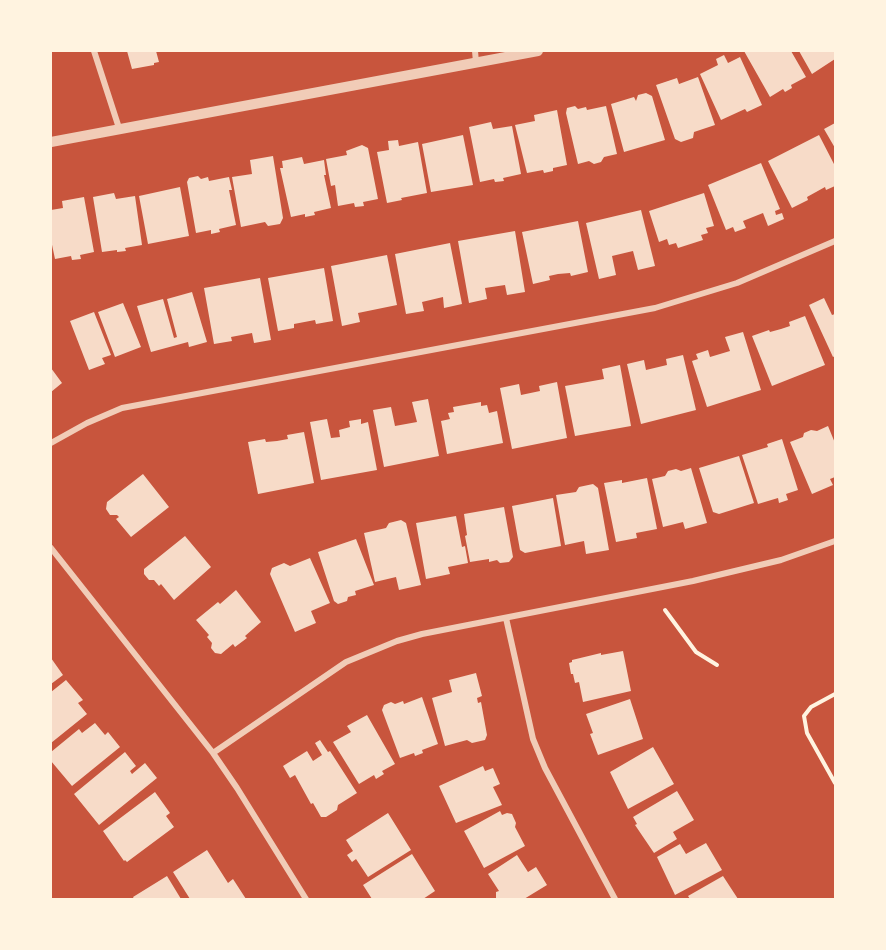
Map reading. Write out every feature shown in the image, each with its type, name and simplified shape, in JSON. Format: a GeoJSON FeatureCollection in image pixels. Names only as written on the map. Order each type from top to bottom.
{"type":"FeatureCollection","features":[{"type":"Feature","properties":{"kind":"street"},"geometry":{"type":"LineString","coordinates":[[94,51],[119,128]]}},
{"type":"Feature","properties":{"kind":"street"},"geometry":{"type":"LineString","coordinates":[[51,142],[475,56],[538,51]]}},
{"type":"Feature","properties":{"kind":"street"},"geometry":{"type":"LineString","coordinates":[[51,443],[87,423],[122,408],[655,308],[737,283],[835,241]]}},
{"type":"Feature","properties":{"kind":"street"},"geometry":{"type":"LineString","coordinates":[[213,753],[327,674],[368,652],[422,634],[738,571],[781,560],[835,541]]}},
{"type":"Feature","properties":{"kind":"street"},"geometry":{"type":"LineString","coordinates":[[51,548],[213,753],[306,899]]}},
{"type":"Feature","properties":{"kind":"street"},"geometry":{"type":"LineString","coordinates":[[506,618],[533,739],[545,768],[615,899]]}},
{"type":"Feature","properties":{"kind":"path"},"geometry":{"type":"LineString","coordinates":[[665,610],[696,652],[717,665]]}},
{"type":"Feature","properties":{"kind":"path"},"geometry":{"type":"LineString","coordinates":[[835,694],[811,707],[804,716],[807,733],[835,783]]}},
{"type":"Feature","properties":{"kind":"building"},"geometry":{"type":"Polygon","coordinates":[[[127,51],[156,51],[159,62],[132,69],[127,51]]]}},
{"type":"Feature","properties":{"kind":"building"},"geometry":{"type":"Polygon","coordinates":[[[744,51],[791,51],[806,77],[791,85],[792,88],[785,92],[783,89],[770,97],[744,51]]]}},
{"type":"Feature","properties":{"kind":"building"},"geometry":{"type":"Polygon","coordinates":[[[799,51],[835,51],[835,59],[812,74],[799,51]]]}},
{"type":"Feature","properties":{"kind":"building"},"geometry":{"type":"Polygon","coordinates":[[[724,55],[728,63],[740,57],[762,105],[747,112],[745,109],[721,120],[700,74],[718,65],[716,59],[724,55]]]}},
{"type":"Feature","properties":{"kind":"building"},"geometry":{"type":"Polygon","coordinates":[[[698,77],[715,125],[694,132],[693,138],[681,142],[675,139],[656,85],[677,78],[679,84],[698,77]]]}},
{"type":"Feature","properties":{"kind":"building"},"geometry":{"type":"Polygon","coordinates":[[[646,93],[652,96],[665,140],[624,152],[611,104],[634,97],[636,101],[638,95],[646,93]]]}},
{"type":"Feature","properties":{"kind":"building"},"geometry":{"type":"Polygon","coordinates":[[[575,106],[578,109],[586,107],[587,110],[606,106],[617,154],[604,157],[601,162],[594,164],[589,161],[578,164],[566,113],[567,108],[575,106]]]}},
{"type":"Feature","properties":{"kind":"building"},"geometry":{"type":"Polygon","coordinates":[[[557,110],[567,165],[544,173],[543,170],[527,173],[515,125],[535,121],[534,115],[557,110]]]}},
{"type":"Feature","properties":{"kind":"building"},"geometry":{"type":"Polygon","coordinates":[[[491,122],[493,129],[512,126],[521,174],[503,178],[504,181],[495,182],[494,179],[480,182],[469,127],[491,122]]]}},
{"type":"Feature","properties":{"kind":"building"},"geometry":{"type":"Polygon","coordinates":[[[835,123],[835,148],[824,129],[835,123]]]}},
{"type":"Feature","properties":{"kind":"building"},"geometry":{"type":"Polygon","coordinates":[[[463,135],[473,185],[431,192],[422,144],[463,135]]]}},
{"type":"Feature","properties":{"kind":"building"},"geometry":{"type":"Polygon","coordinates":[[[819,135],[835,166],[835,186],[826,190],[825,187],[807,197],[808,200],[792,208],[768,161],[819,135]]]}},
{"type":"Feature","properties":{"kind":"building"},"geometry":{"type":"Polygon","coordinates":[[[398,140],[399,146],[418,142],[427,193],[387,203],[377,152],[389,150],[388,141],[398,140]]]}},
{"type":"Feature","properties":{"kind":"building"},"geometry":{"type":"Polygon","coordinates":[[[362,145],[368,148],[378,199],[363,202],[364,206],[355,207],[354,203],[338,206],[335,185],[331,186],[326,159],[347,155],[346,151],[362,145]]]}},
{"type":"Feature","properties":{"kind":"building"},"geometry":{"type":"Polygon","coordinates":[[[273,156],[283,218],[280,224],[268,226],[265,222],[241,227],[232,177],[252,174],[250,160],[273,156]]]}},
{"type":"Feature","properties":{"kind":"building"},"geometry":{"type":"Polygon","coordinates":[[[302,157],[304,164],[324,160],[326,175],[324,175],[331,208],[314,212],[315,215],[305,217],[305,214],[291,217],[280,168],[283,168],[282,161],[302,157]]]}},
{"type":"Feature","properties":{"kind":"building"},"geometry":{"type":"Polygon","coordinates":[[[761,163],[780,209],[775,211],[776,215],[782,213],[784,219],[768,226],[763,213],[743,221],[746,228],[735,232],[733,227],[726,230],[708,185],[761,163]]]}},
{"type":"Feature","properties":{"kind":"building"},"geometry":{"type":"Polygon","coordinates":[[[198,176],[201,179],[208,177],[209,181],[229,177],[232,190],[229,190],[236,225],[219,229],[220,232],[211,234],[211,230],[196,233],[187,182],[189,178],[198,176]]]}},
{"type":"Feature","properties":{"kind":"building"},"geometry":{"type":"Polygon","coordinates":[[[180,187],[189,236],[148,244],[139,196],[180,187]]]}},
{"type":"Feature","properties":{"kind":"building"},"geometry":{"type":"Polygon","coordinates":[[[114,193],[116,199],[135,196],[142,245],[125,248],[126,251],[102,252],[93,197],[114,193]]]}},
{"type":"Feature","properties":{"kind":"building"},"geometry":{"type":"Polygon","coordinates":[[[704,193],[714,226],[706,228],[708,233],[701,235],[703,240],[678,248],[676,243],[669,245],[667,239],[659,242],[649,211],[704,193]]]}},
{"type":"Feature","properties":{"kind":"building"},"geometry":{"type":"Polygon","coordinates":[[[84,197],[94,252],[80,255],[81,259],[72,260],[71,256],[55,259],[51,240],[51,210],[63,208],[62,201],[84,197]]]}},
{"type":"Feature","properties":{"kind":"building"},"geometry":{"type":"Polygon","coordinates":[[[641,210],[655,266],[638,270],[633,251],[612,256],[616,275],[599,279],[586,223],[641,210]]]}},
{"type":"Feature","properties":{"kind":"building"},"geometry":{"type":"Polygon","coordinates":[[[578,221],[588,272],[571,276],[570,273],[558,274],[549,276],[550,280],[533,284],[522,232],[578,221]]]}},
{"type":"Feature","properties":{"kind":"building"},"geometry":{"type":"Polygon","coordinates":[[[515,231],[525,292],[507,295],[505,285],[485,288],[487,299],[469,303],[458,241],[515,231]]]}},
{"type":"Feature","properties":{"kind":"building"},"geometry":{"type":"Polygon","coordinates":[[[450,243],[462,304],[444,308],[443,297],[422,302],[424,311],[406,314],[395,254],[450,243]]]}},
{"type":"Feature","properties":{"kind":"building"},"geometry":{"type":"Polygon","coordinates":[[[387,255],[397,305],[358,313],[360,322],[342,326],[331,266],[387,255]]]}},
{"type":"Feature","properties":{"kind":"building"},"geometry":{"type":"Polygon","coordinates":[[[324,268],[333,321],[316,324],[315,320],[294,324],[294,328],[278,331],[268,278],[324,268]]]}},
{"type":"Feature","properties":{"kind":"building"},"geometry":{"type":"Polygon","coordinates":[[[260,278],[271,340],[254,343],[252,333],[231,337],[232,341],[214,344],[204,288],[260,278]]]}},
{"type":"Feature","properties":{"kind":"building"},"geometry":{"type":"Polygon","coordinates":[[[192,292],[207,342],[189,347],[188,342],[151,352],[137,306],[163,299],[174,338],[177,337],[167,299],[192,292]]]}},
{"type":"Feature","properties":{"kind":"building"},"geometry":{"type":"Polygon","coordinates":[[[824,298],[832,315],[835,314],[835,356],[833,357],[809,305],[824,298]]]}},
{"type":"Feature","properties":{"kind":"building"},"geometry":{"type":"Polygon","coordinates":[[[123,303],[141,347],[115,357],[98,312],[123,303]]]}},
{"type":"Feature","properties":{"kind":"building"},"geometry":{"type":"Polygon","coordinates":[[[94,312],[111,355],[102,358],[105,364],[89,370],[70,321],[94,312]]]}},
{"type":"Feature","properties":{"kind":"building"},"geometry":{"type":"Polygon","coordinates":[[[805,316],[825,365],[772,386],[752,336],[790,326],[789,322],[805,316]]]}},
{"type":"Feature","properties":{"kind":"building"},"geometry":{"type":"Polygon","coordinates":[[[743,332],[761,390],[707,407],[692,361],[698,359],[696,354],[708,350],[710,357],[730,351],[725,337],[743,332]]]}},
{"type":"Feature","properties":{"kind":"building"},"geometry":{"type":"Polygon","coordinates":[[[683,355],[696,410],[641,424],[627,364],[644,360],[646,370],[667,365],[666,359],[683,355]]]}},
{"type":"Feature","properties":{"kind":"building"},"geometry":{"type":"Polygon","coordinates":[[[620,365],[631,426],[575,436],[565,386],[604,379],[602,369],[620,365]]]}},
{"type":"Feature","properties":{"kind":"building"},"geometry":{"type":"Polygon","coordinates":[[[51,368],[62,383],[51,392],[51,368]]]}},
{"type":"Feature","properties":{"kind":"building"},"geometry":{"type":"Polygon","coordinates":[[[557,382],[567,438],[512,449],[500,388],[519,384],[521,395],[540,391],[539,386],[557,382]]]}},
{"type":"Feature","properties":{"kind":"building"},"geometry":{"type":"Polygon","coordinates":[[[428,399],[439,456],[384,467],[373,410],[391,407],[395,426],[417,422],[412,402],[428,399]]]}},
{"type":"Feature","properties":{"kind":"building"},"geometry":{"type":"Polygon","coordinates":[[[481,402],[481,406],[487,405],[489,413],[497,411],[503,443],[447,454],[441,421],[450,419],[448,413],[454,412],[453,407],[481,402]]]}},
{"type":"Feature","properties":{"kind":"building"},"geometry":{"type":"Polygon","coordinates":[[[327,419],[331,438],[340,437],[339,430],[350,427],[349,421],[361,419],[361,424],[368,422],[377,470],[321,480],[310,422],[327,419]]]}},
{"type":"Feature","properties":{"kind":"building"},"geometry":{"type":"Polygon","coordinates":[[[828,426],[835,443],[835,477],[830,479],[833,485],[812,494],[790,442],[803,437],[804,433],[811,430],[817,431],[828,426]]]}},
{"type":"Feature","properties":{"kind":"building"},"geometry":{"type":"Polygon","coordinates":[[[304,432],[314,483],[258,494],[248,442],[265,439],[266,442],[277,441],[288,439],[287,435],[304,432]]]}},
{"type":"Feature","properties":{"kind":"building"},"geometry":{"type":"Polygon","coordinates":[[[782,439],[798,490],[786,494],[788,500],[779,503],[778,498],[758,504],[742,455],[768,447],[767,444],[782,439]]]}},
{"type":"Feature","properties":{"kind":"building"},"geometry":{"type":"Polygon","coordinates":[[[739,456],[754,503],[719,514],[713,512],[699,468],[739,456]]]}},
{"type":"Feature","properties":{"kind":"building"},"geometry":{"type":"Polygon","coordinates":[[[691,468],[707,523],[685,529],[683,522],[663,527],[652,479],[665,476],[668,471],[691,468]]]}},
{"type":"Feature","properties":{"kind":"building"},"geometry":{"type":"Polygon","coordinates":[[[143,474],[169,507],[131,537],[116,519],[119,517],[110,515],[106,509],[107,502],[143,474]]]}},
{"type":"Feature","properties":{"kind":"building"},"geometry":{"type":"Polygon","coordinates":[[[647,478],[657,529],[636,533],[637,538],[616,542],[604,483],[622,480],[622,483],[647,478]]]}},
{"type":"Feature","properties":{"kind":"building"},"geometry":{"type":"Polygon","coordinates":[[[593,484],[598,488],[609,550],[586,554],[584,541],[565,545],[556,495],[576,492],[579,487],[593,484]]]}},
{"type":"Feature","properties":{"kind":"building"},"geometry":{"type":"Polygon","coordinates":[[[553,498],[561,546],[525,553],[520,550],[512,506],[553,498]]]}},
{"type":"Feature","properties":{"kind":"building"},"geometry":{"type":"Polygon","coordinates":[[[504,507],[513,557],[509,562],[500,563],[497,560],[489,562],[489,559],[470,562],[464,514],[504,507]]]}},
{"type":"Feature","properties":{"kind":"building"},"geometry":{"type":"Polygon","coordinates":[[[456,516],[462,547],[465,546],[468,563],[448,567],[450,574],[426,579],[416,523],[456,516]]]}},
{"type":"Feature","properties":{"kind":"building"},"geometry":{"type":"Polygon","coordinates":[[[401,520],[406,523],[421,585],[399,590],[396,577],[375,582],[364,533],[386,528],[389,523],[401,520]]]}},
{"type":"Feature","properties":{"kind":"building"},"geometry":{"type":"Polygon","coordinates":[[[185,536],[211,567],[174,600],[161,584],[159,586],[154,580],[149,580],[144,574],[144,569],[185,536]]]}},
{"type":"Feature","properties":{"kind":"building"},"geometry":{"type":"Polygon","coordinates":[[[356,539],[374,585],[355,591],[356,595],[338,604],[334,601],[318,552],[356,539]]]}},
{"type":"Feature","properties":{"kind":"building"},"geometry":{"type":"Polygon","coordinates":[[[310,558],[330,603],[311,611],[316,623],[295,632],[270,574],[272,568],[284,563],[290,566],[310,558]]]}},
{"type":"Feature","properties":{"kind":"building"},"geometry":{"type":"Polygon","coordinates":[[[236,590],[261,622],[245,636],[247,638],[235,647],[233,644],[221,654],[215,653],[207,637],[209,635],[196,620],[236,590]]]}},
{"type":"Feature","properties":{"kind":"building"},"geometry":{"type":"Polygon","coordinates":[[[623,651],[631,691],[583,702],[579,682],[575,683],[569,663],[572,660],[601,653],[601,655],[623,651]]]}},
{"type":"Feature","properties":{"kind":"building"},"geometry":{"type":"Polygon","coordinates":[[[51,658],[63,675],[51,684],[51,658]]]}},
{"type":"Feature","properties":{"kind":"building"},"geometry":{"type":"Polygon","coordinates":[[[476,673],[482,696],[477,698],[478,703],[481,702],[487,735],[485,740],[472,743],[467,740],[445,746],[432,698],[452,692],[449,680],[476,673]]]}},
{"type":"Feature","properties":{"kind":"building"},"geometry":{"type":"Polygon","coordinates":[[[66,680],[83,700],[78,703],[87,714],[51,743],[51,692],[66,680]]]}},
{"type":"Feature","properties":{"kind":"building"},"geometry":{"type":"Polygon","coordinates":[[[422,697],[438,744],[422,750],[423,753],[415,756],[414,753],[400,758],[382,710],[384,705],[391,702],[395,704],[403,701],[404,704],[422,697]]]}},
{"type":"Feature","properties":{"kind":"building"},"geometry":{"type":"Polygon","coordinates":[[[630,699],[643,739],[598,755],[586,714],[630,699]]]}},
{"type":"Feature","properties":{"kind":"building"},"geometry":{"type":"Polygon","coordinates":[[[367,715],[395,764],[382,771],[384,774],[376,779],[374,775],[359,784],[333,742],[351,732],[347,726],[367,715]]]}},
{"type":"Feature","properties":{"kind":"building"},"geometry":{"type":"Polygon","coordinates":[[[95,723],[105,735],[108,732],[120,747],[72,786],[51,761],[51,752],[79,729],[82,733],[95,723]]]}},
{"type":"Feature","properties":{"kind":"building"},"geometry":{"type":"Polygon","coordinates":[[[320,740],[328,752],[330,751],[357,793],[338,805],[337,810],[326,817],[321,817],[295,775],[290,778],[283,766],[307,751],[313,761],[322,755],[315,743],[320,740]]]}},
{"type":"Feature","properties":{"kind":"building"},"geometry":{"type":"Polygon","coordinates":[[[653,747],[674,784],[628,809],[610,772],[653,747]]]}},
{"type":"Feature","properties":{"kind":"building"},"geometry":{"type":"Polygon","coordinates":[[[125,752],[136,766],[130,771],[132,774],[145,763],[157,778],[99,825],[74,794],[125,752]]]}},
{"type":"Feature","properties":{"kind":"building"},"geometry":{"type":"Polygon","coordinates":[[[483,766],[485,771],[493,768],[500,784],[493,787],[502,805],[456,823],[439,786],[483,766]]]}},
{"type":"Feature","properties":{"kind":"building"},"geometry":{"type":"Polygon","coordinates":[[[677,791],[694,820],[673,832],[677,839],[654,853],[635,825],[637,824],[633,817],[677,791]]]}},
{"type":"Feature","properties":{"kind":"building"},"geometry":{"type":"Polygon","coordinates":[[[155,792],[170,813],[166,816],[174,827],[127,862],[124,861],[103,831],[155,792]]]}},
{"type":"Feature","properties":{"kind":"building"},"geometry":{"type":"Polygon","coordinates":[[[500,811],[502,815],[512,814],[516,823],[515,827],[525,846],[484,868],[464,831],[500,811]]]}},
{"type":"Feature","properties":{"kind":"building"},"geometry":{"type":"Polygon","coordinates":[[[388,813],[411,850],[368,877],[356,859],[352,862],[347,855],[353,851],[346,840],[388,813]]]}},
{"type":"Feature","properties":{"kind":"building"},"geometry":{"type":"Polygon","coordinates":[[[706,843],[722,870],[675,895],[657,857],[680,844],[686,854],[706,843]]]}},
{"type":"Feature","properties":{"kind":"building"},"geometry":{"type":"Polygon","coordinates":[[[207,850],[228,883],[233,879],[246,899],[190,899],[173,872],[207,850]]]}},
{"type":"Feature","properties":{"kind":"building"},"geometry":{"type":"Polygon","coordinates":[[[412,854],[435,891],[423,899],[372,899],[363,885],[412,854]]]}},
{"type":"Feature","properties":{"kind":"building"},"geometry":{"type":"Polygon","coordinates":[[[517,855],[528,872],[536,867],[547,885],[524,899],[496,899],[496,892],[499,891],[488,874],[517,855]]]}},
{"type":"Feature","properties":{"kind":"building"},"geometry":{"type":"Polygon","coordinates":[[[167,876],[181,899],[134,899],[133,897],[167,876]]]}},
{"type":"Feature","properties":{"kind":"building"},"geometry":{"type":"Polygon","coordinates":[[[723,876],[738,899],[690,899],[688,896],[723,876]]]}}]}
